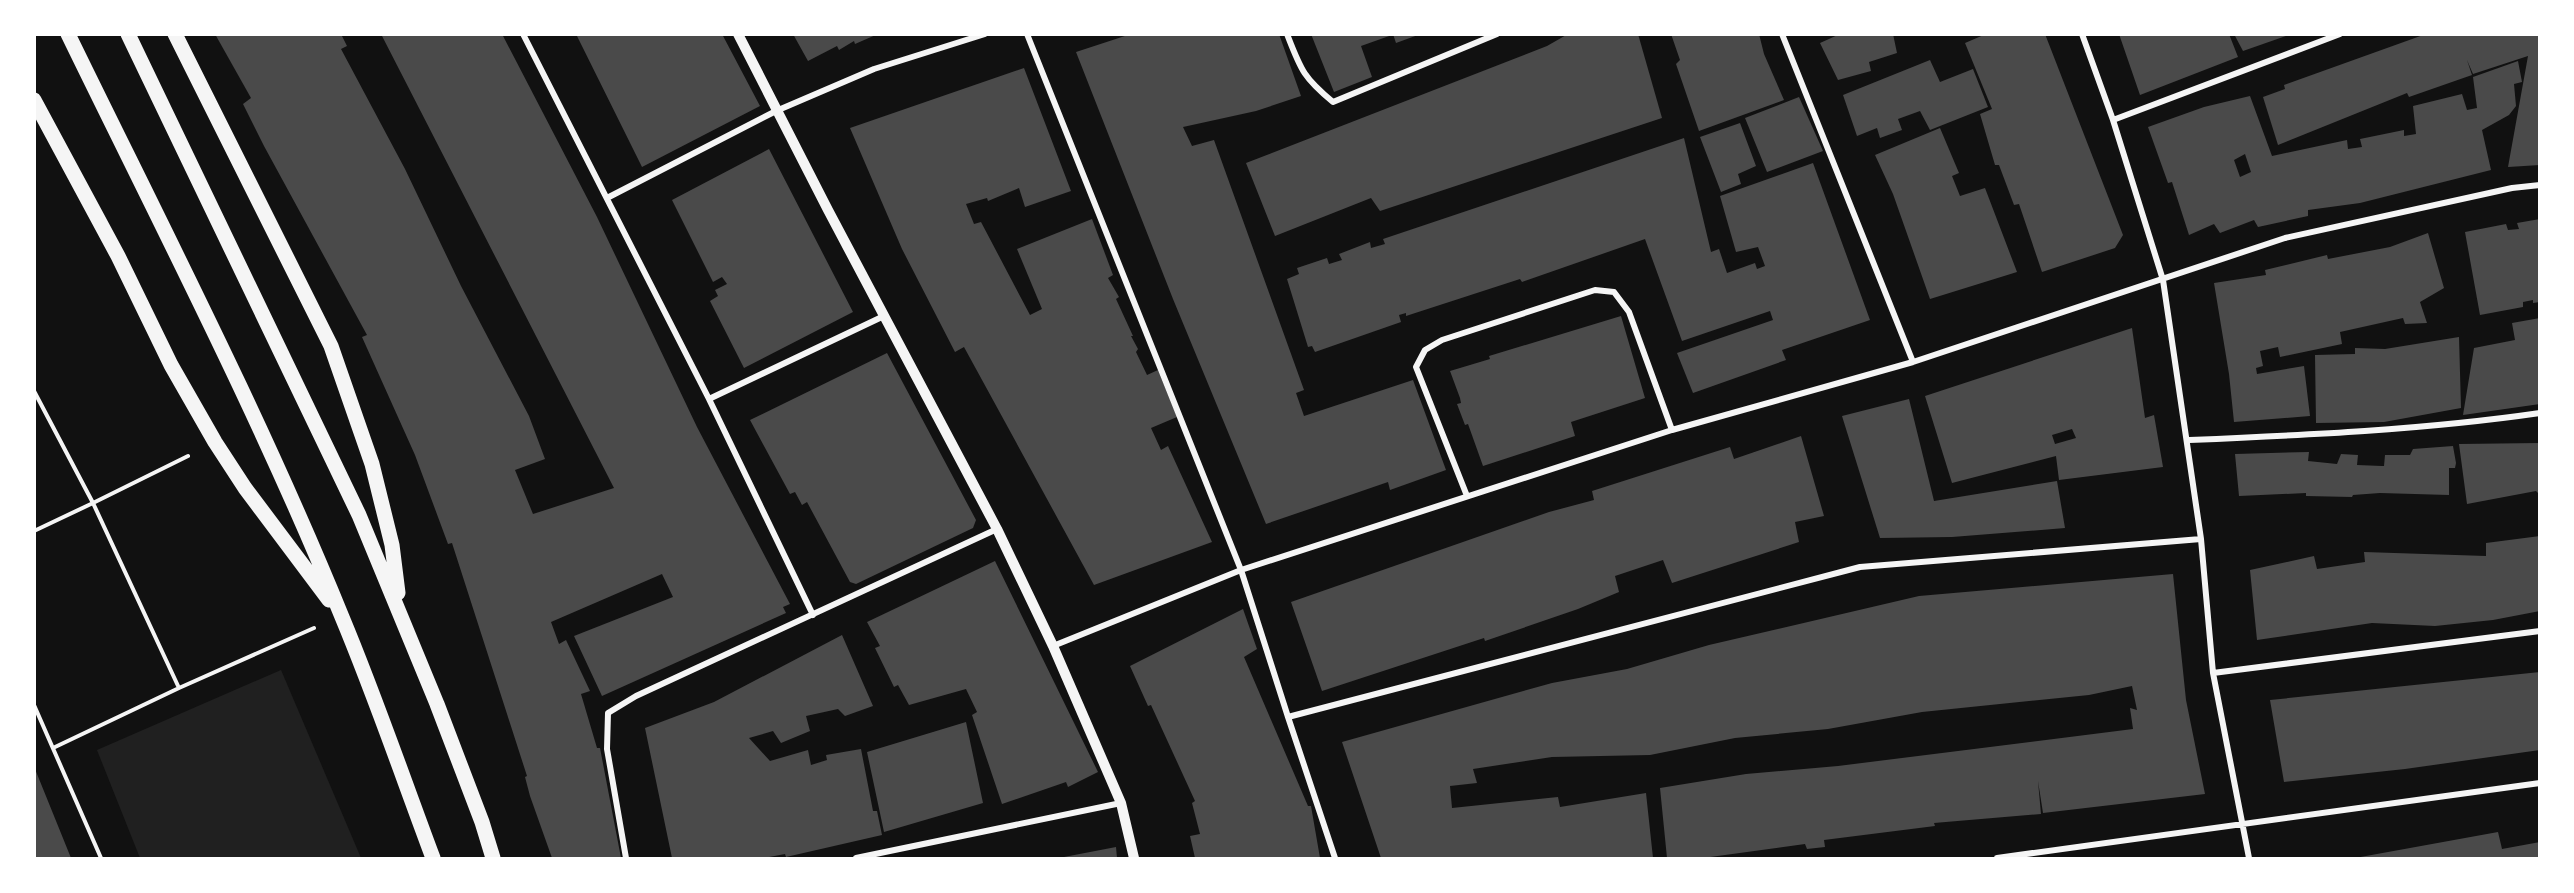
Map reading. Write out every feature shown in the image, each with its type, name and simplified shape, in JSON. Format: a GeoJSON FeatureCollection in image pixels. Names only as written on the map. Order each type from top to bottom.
{"type":"FeatureCollection","features":[{"type":"Feature","properties":{"kind":"main road"},"geometry":{"type":"LineString","coordinates":[[68,34],[264,439],[342,616],[433,858]]}},
{"type":"Feature","properties":{"kind":"main road"},"geometry":{"type":"LineString","coordinates":[[128,34],[354,505],[400,611],[482,822],[493,858]]}},
{"type":"Feature","properties":{"kind":"main road"},"geometry":{"type":"LineString","coordinates":[[175,34],[331,346],[372,464],[392,545],[400,611]]}},
{"type":"Feature","properties":{"kind":"main road"},"geometry":{"type":"LineString","coordinates":[[34,100],[118,256],[171,365],[215,442],[244,488],[342,616]]}},
{"type":"Feature","properties":{"kind":"street"},"geometry":{"type":"LineString","coordinates":[[523,34],[709,399],[813,615]]}},
{"type":"Feature","properties":{"kind":"street"},"geometry":{"type":"LineString","coordinates":[[738,34],[776,111],[997,529],[1053,646],[1121,802],[1134,858]]}},
{"type":"Feature","properties":{"kind":"street"},"geometry":{"type":"LineString","coordinates":[[607,198],[776,111],[874,69],[985,34]]}},
{"type":"Feature","properties":{"kind":"street"},"geometry":{"type":"LineString","coordinates":[[1027,34],[1241,570],[1287,717],[1335,858]]}},
{"type":"Feature","properties":{"kind":"street"},"geometry":{"type":"LineString","coordinates":[[1287,34],[1301,71],[1333,102],[1497,34]]}},
{"type":"Feature","properties":{"kind":"street"},"geometry":{"type":"LineString","coordinates":[[1782,34],[1913,362]]}},
{"type":"Feature","properties":{"kind":"street"},"geometry":{"type":"LineString","coordinates":[[2082,34],[2113,120],[2163,280],[2201,539],[2213,673],[2249,858]]}},
{"type":"Feature","properties":{"kind":"street"},"geometry":{"type":"LineString","coordinates":[[2113,120],[2340,34]]}},
{"type":"Feature","properties":{"kind":"street"},"geometry":{"type":"LineString","coordinates":[[1053,646],[1241,570],[1672,430],[1913,362],[2285,238],[2512,188],[2540,185]]}},
{"type":"Feature","properties":{"kind":"street"},"geometry":{"type":"LineString","coordinates":[[1467,496],[1416,368],[1425,350],[1442,340],[1595,290],[1614,292],[1629,312],[1672,430]]}},
{"type":"Feature","properties":{"kind":"street"},"geometry":{"type":"LineString","coordinates":[[709,399],[885,315]]}},
{"type":"Feature","properties":{"kind":"street"},"geometry":{"type":"LineString","coordinates":[[2188,440],[2315,435],[2451,425],[2540,413]]}},
{"type":"Feature","properties":{"kind":"street"},"geometry":{"type":"LineString","coordinates":[[626,858],[607,749],[608,713],[636,696],[997,529]]}},
{"type":"Feature","properties":{"kind":"street"},"geometry":{"type":"LineString","coordinates":[[1287,717],[1860,567],[2201,539]]}},
{"type":"Feature","properties":{"kind":"street"},"geometry":{"type":"LineString","coordinates":[[2213,673],[2540,631]]}},
{"type":"Feature","properties":{"kind":"street"},"geometry":{"type":"LineString","coordinates":[[1997,858],[2242,826],[2540,783]]}},
{"type":"Feature","properties":{"kind":"street"},"geometry":{"type":"LineString","coordinates":[[856,858],[1121,802]]}},
{"type":"Feature","properties":{"kind":"path"},"geometry":{"type":"LineString","coordinates":[[34,391],[93,503],[179,688]]}},
{"type":"Feature","properties":{"kind":"path"},"geometry":{"type":"LineString","coordinates":[[34,531],[215,442]]}},
{"type":"Feature","properties":{"kind":"path"},"geometry":{"type":"LineString","coordinates":[[53,748],[179,688],[342,616]]}},
{"type":"Feature","properties":{"kind":"path"},"geometry":{"type":"LineString","coordinates":[[34,705],[101,858]]}},
{"type":"Feature","properties":{"kind":"shaded area"},"geometry":{"type":"Polygon","coordinates":[[[281,670],[361,858],[140,858],[97,750],[281,670]]]}},
{"type":"Feature","properties":{"kind":"building"},"geometry":{"type":"Polygon","coordinates":[[[215,34],[341,34],[347,46],[341,49],[405,169],[461,286],[529,416],[545,459],[515,470],[533,514],[614,488],[381,34],[502,34],[597,217],[697,427],[790,604],[783,607],[786,613],[602,696],[574,636],[673,597],[662,574],[551,622],[559,644],[566,640],[590,691],[581,694],[597,748],[600,748],[621,858],[552,858],[530,796],[525,777],[527,776],[452,543],[448,544],[415,455],[362,337],[367,335],[264,146],[243,104],[251,98],[215,34]]]}},
{"type":"Feature","properties":{"kind":"building"},"geometry":{"type":"Polygon","coordinates":[[[576,34],[722,34],[760,106],[642,167],[576,34]]]}},
{"type":"Feature","properties":{"kind":"building"},"geometry":{"type":"Polygon","coordinates":[[[793,34],[878,34],[855,44],[854,41],[839,50],[837,46],[808,61],[793,34]]]}},
{"type":"Feature","properties":{"kind":"building"},"geometry":{"type":"Polygon","coordinates":[[[1131,34],[1279,34],[1301,96],[1256,111],[1183,127],[1192,146],[1214,140],[1304,390],[1296,393],[1304,416],[1413,380],[1446,470],[1390,490],[1388,482],[1266,524],[1173,299],[1076,52],[1131,34]]]}},
{"type":"Feature","properties":{"kind":"building"},"geometry":{"type":"Polygon","coordinates":[[[1311,34],[1392,35],[1361,46],[1372,77],[1334,92],[1311,34]]]}},
{"type":"Feature","properties":{"kind":"building"},"geometry":{"type":"Polygon","coordinates":[[[1393,34],[1418,34],[1418,35],[1396,43],[1393,34]]]}},
{"type":"Feature","properties":{"kind":"building"},"geometry":{"type":"Polygon","coordinates":[[[1568,34],[1638,34],[1662,118],[1380,211],[1371,198],[1275,236],[1246,163],[1547,46],[1568,34]]]}},
{"type":"Feature","properties":{"kind":"building"},"geometry":{"type":"Polygon","coordinates":[[[1671,34],[1759,34],[1764,54],[1784,100],[1699,131],[1676,64],[1680,60],[1671,34]]]}},
{"type":"Feature","properties":{"kind":"building"},"geometry":{"type":"Polygon","coordinates":[[[1840,34],[1893,34],[1897,53],[1869,62],[1871,71],[1838,80],[1820,43],[1840,34]]]}},
{"type":"Feature","properties":{"kind":"building"},"geometry":{"type":"Polygon","coordinates":[[[1986,34],[2045,34],[2123,235],[2115,248],[2042,272],[2019,204],[2014,205],[1999,165],[1995,165],[1980,114],[1992,109],[1965,43],[1986,34]]]}},
{"type":"Feature","properties":{"kind":"building"},"geometry":{"type":"Polygon","coordinates":[[[2119,34],[2229,34],[2238,57],[2140,95],[2119,34]]]}},
{"type":"Feature","properties":{"kind":"building"},"geometry":{"type":"Polygon","coordinates":[[[2234,34],[2289,34],[2289,35],[2243,51],[2234,34]]]}},
{"type":"Feature","properties":{"kind":"building"},"geometry":{"type":"Polygon","coordinates":[[[2426,34],[2540,34],[2540,165],[2508,167],[2528,56],[2473,74],[2467,60],[2472,75],[2409,97],[2407,93],[2278,145],[2263,97],[2285,89],[2284,85],[2426,34]]]}},
{"type":"Feature","properties":{"kind":"building"},"geometry":{"type":"Polygon","coordinates":[[[1930,60],[1940,82],[1973,69],[1988,107],[1930,130],[1920,111],[1898,119],[1902,130],[1880,138],[1877,128],[1857,136],[1843,95],[1930,60]]]}},
{"type":"Feature","properties":{"kind":"building"},"geometry":{"type":"Polygon","coordinates":[[[2518,61],[2522,82],[2514,84],[2516,106],[2509,115],[2482,130],[2491,170],[2360,203],[2308,210],[2308,216],[2258,227],[2254,220],[2220,233],[2214,224],[2189,235],[2172,182],[2168,183],[2148,127],[2204,107],[2250,96],[2272,156],[2347,140],[2348,149],[2362,147],[2360,139],[2404,130],[2404,136],[2416,134],[2413,106],[2462,94],[2467,110],[2477,108],[2473,77],[2518,61]],[[2245,154],[2234,160],[2240,177],[2251,172],[2245,154]]]}},
{"type":"Feature","properties":{"kind":"building"},"geometry":{"type":"Polygon","coordinates":[[[1024,68],[1071,191],[1025,207],[1019,188],[988,201],[987,198],[966,204],[974,224],[981,222],[1030,315],[1042,309],[1017,249],[1092,219],[1113,275],[1108,278],[1119,297],[1116,299],[1138,349],[1136,352],[1147,375],[1158,370],[1177,417],[1151,428],[1161,450],[1168,446],[1212,542],[1094,585],[964,347],[955,352],[902,249],[850,128],[1024,68]]]}},
{"type":"Feature","properties":{"kind":"building"},"geometry":{"type":"Polygon","coordinates":[[[1799,97],[1823,151],[1767,172],[1745,118],[1799,97]]]}},
{"type":"Feature","properties":{"kind":"building"},"geometry":{"type":"Polygon","coordinates":[[[1740,123],[1756,166],[1738,174],[1741,184],[1721,192],[1700,137],[1740,123]]]}},
{"type":"Feature","properties":{"kind":"building"},"geometry":{"type":"Polygon","coordinates":[[[1940,128],[1959,173],[1952,176],[1960,196],[1985,188],[2017,272],[1930,299],[1893,194],[1875,155],[1940,128]]]}},
{"type":"Feature","properties":{"kind":"building"},"geometry":{"type":"Polygon","coordinates":[[[1684,138],[1711,252],[1719,249],[1727,273],[1755,263],[1757,269],[1765,266],[1758,247],[1736,252],[1720,196],[1813,163],[1870,320],[1782,350],[1786,360],[1693,393],[1677,353],[1773,320],[1770,311],[1682,341],[1645,239],[1522,282],[1520,279],[1406,316],[1406,313],[1399,315],[1401,322],[1315,352],[1312,346],[1308,347],[1287,279],[1299,274],[1297,268],[1327,258],[1329,264],[1342,260],[1339,254],[1370,242],[1371,248],[1385,244],[1383,239],[1684,138]]]}},
{"type":"Feature","properties":{"kind":"building"},"geometry":{"type":"Polygon","coordinates":[[[769,149],[853,312],[744,368],[710,301],[718,296],[715,290],[727,284],[722,277],[713,282],[672,200],[769,149]]]}},
{"type":"Feature","properties":{"kind":"building"},"geometry":{"type":"Polygon","coordinates":[[[2540,219],[2540,302],[2533,303],[2533,300],[2523,302],[2523,307],[2480,315],[2465,232],[2506,224],[2508,230],[2519,229],[2517,223],[2540,219]]]}},
{"type":"Feature","properties":{"kind":"building"},"geometry":{"type":"Polygon","coordinates":[[[2428,233],[2444,288],[2420,302],[2427,323],[2405,324],[2403,318],[2340,332],[2342,344],[2280,357],[2278,347],[2260,351],[2263,366],[2256,368],[2257,374],[2304,366],[2310,416],[2234,422],[2229,374],[2214,283],[2266,275],[2265,270],[2327,255],[2328,259],[2390,247],[2428,233]]]}},
{"type":"Feature","properties":{"kind":"building"},"geometry":{"type":"Polygon","coordinates":[[[1621,316],[1645,398],[1571,422],[1575,436],[1483,466],[1468,424],[1465,425],[1457,404],[1461,403],[1460,398],[1450,371],[1490,359],[1489,356],[1621,316]]]}},
{"type":"Feature","properties":{"kind":"building"},"geometry":{"type":"Polygon","coordinates":[[[2540,318],[2540,404],[2463,415],[2474,348],[2515,340],[2512,323],[2540,318]]]}},
{"type":"Feature","properties":{"kind":"building"},"geometry":{"type":"Polygon","coordinates":[[[2132,328],[2145,418],[2154,415],[2163,467],[2059,480],[2056,456],[1952,483],[1925,396],[2132,328]],[[2072,429],[2052,435],[2055,444],[2076,438],[2072,429]]]}},
{"type":"Feature","properties":{"kind":"building"},"geometry":{"type":"Polygon","coordinates":[[[2459,337],[2461,408],[2384,422],[2316,423],[2315,355],[2355,354],[2355,348],[2385,349],[2459,337]]]}},
{"type":"Feature","properties":{"kind":"building"},"geometry":{"type":"Polygon","coordinates":[[[887,353],[976,520],[973,528],[856,584],[850,582],[807,502],[802,505],[795,492],[790,494],[750,420],[887,353]]]}},
{"type":"Feature","properties":{"kind":"building"},"geometry":{"type":"Polygon","coordinates":[[[1909,399],[1934,501],[2057,481],[2065,528],[1952,537],[1880,538],[1842,416],[1909,399]]]}},
{"type":"Feature","properties":{"kind":"building"},"geometry":{"type":"Polygon","coordinates":[[[1801,436],[1824,516],[1795,522],[1799,542],[1672,583],[1663,560],[1615,576],[1619,592],[1578,609],[1485,641],[1484,638],[1322,691],[1291,602],[1549,512],[1594,500],[1592,491],[1730,447],[1734,459],[1801,436]]]}},
{"type":"Feature","properties":{"kind":"building"},"geometry":{"type":"Polygon","coordinates":[[[2540,443],[2540,495],[2536,491],[2467,504],[2459,444],[2540,443]]]}},
{"type":"Feature","properties":{"kind":"building"},"geometry":{"type":"Polygon","coordinates":[[[2453,446],[2456,463],[2455,468],[2449,468],[2449,495],[2380,493],[2353,495],[2352,497],[2306,496],[2306,493],[2239,496],[2235,454],[2309,452],[2308,461],[2337,464],[2341,454],[2358,455],[2357,465],[2384,466],[2385,455],[2410,455],[2413,449],[2453,446]]]}},
{"type":"Feature","properties":{"kind":"building"},"geometry":{"type":"Polygon","coordinates":[[[2540,536],[2540,611],[2493,620],[2435,626],[2372,623],[2257,640],[2250,570],[2314,556],[2317,569],[2365,562],[2364,552],[2486,556],[2486,543],[2540,536]]]}},
{"type":"Feature","properties":{"kind":"building"},"geometry":{"type":"Polygon","coordinates":[[[995,561],[1098,772],[1068,787],[1066,782],[1002,804],[972,715],[977,712],[966,689],[909,705],[898,685],[894,687],[875,648],[880,646],[867,622],[995,561]]]}},
{"type":"Feature","properties":{"kind":"building"},"geometry":{"type":"Polygon","coordinates":[[[2173,574],[2186,700],[2205,794],[2043,813],[2038,781],[2041,814],[1934,823],[1935,826],[1824,840],[1825,847],[1807,849],[1805,844],[1703,858],[1667,858],[1660,788],[1746,774],[1838,766],[2133,729],[2130,708],[2137,710],[2132,686],[2089,695],[1922,712],[1828,729],[1735,738],[1650,755],[1552,757],[1473,769],[1477,783],[1450,786],[1452,808],[1558,797],[1560,807],[1646,793],[1653,858],[1381,858],[1342,742],[1552,683],[1627,669],[1709,645],[1919,596],[2173,574]]]}},
{"type":"Feature","properties":{"kind":"building"},"geometry":{"type":"Polygon","coordinates":[[[1243,609],[1257,649],[1244,657],[1308,806],[1311,806],[1320,858],[1195,858],[1190,836],[1200,834],[1192,803],[1195,801],[1151,705],[1148,706],[1130,666],[1243,609]]]}},
{"type":"Feature","properties":{"kind":"building"},"geometry":{"type":"Polygon","coordinates":[[[842,635],[873,706],[845,716],[838,709],[806,716],[810,731],[781,743],[773,731],[749,738],[770,761],[808,750],[811,765],[827,760],[826,755],[861,749],[873,811],[877,811],[882,835],[786,857],[785,854],[764,858],[672,858],[645,728],[714,702],[842,635]]]}},
{"type":"Feature","properties":{"kind":"building"},"geometry":{"type":"Polygon","coordinates":[[[2540,672],[2540,750],[2405,769],[2284,782],[2270,700],[2540,672]]]}},
{"type":"Feature","properties":{"kind":"building"},"geometry":{"type":"Polygon","coordinates":[[[966,722],[983,803],[884,832],[867,752],[966,722]]]}},
{"type":"Feature","properties":{"kind":"building"},"geometry":{"type":"Polygon","coordinates":[[[35,769],[71,858],[34,858],[35,769]]]}},
{"type":"Feature","properties":{"kind":"building"},"geometry":{"type":"Polygon","coordinates":[[[2498,832],[2502,849],[2540,842],[2540,858],[2355,858],[2498,832]]]}},
{"type":"Feature","properties":{"kind":"building"},"geometry":{"type":"Polygon","coordinates":[[[1116,847],[1117,858],[1064,858],[1064,857],[1116,847]]]}}]}
